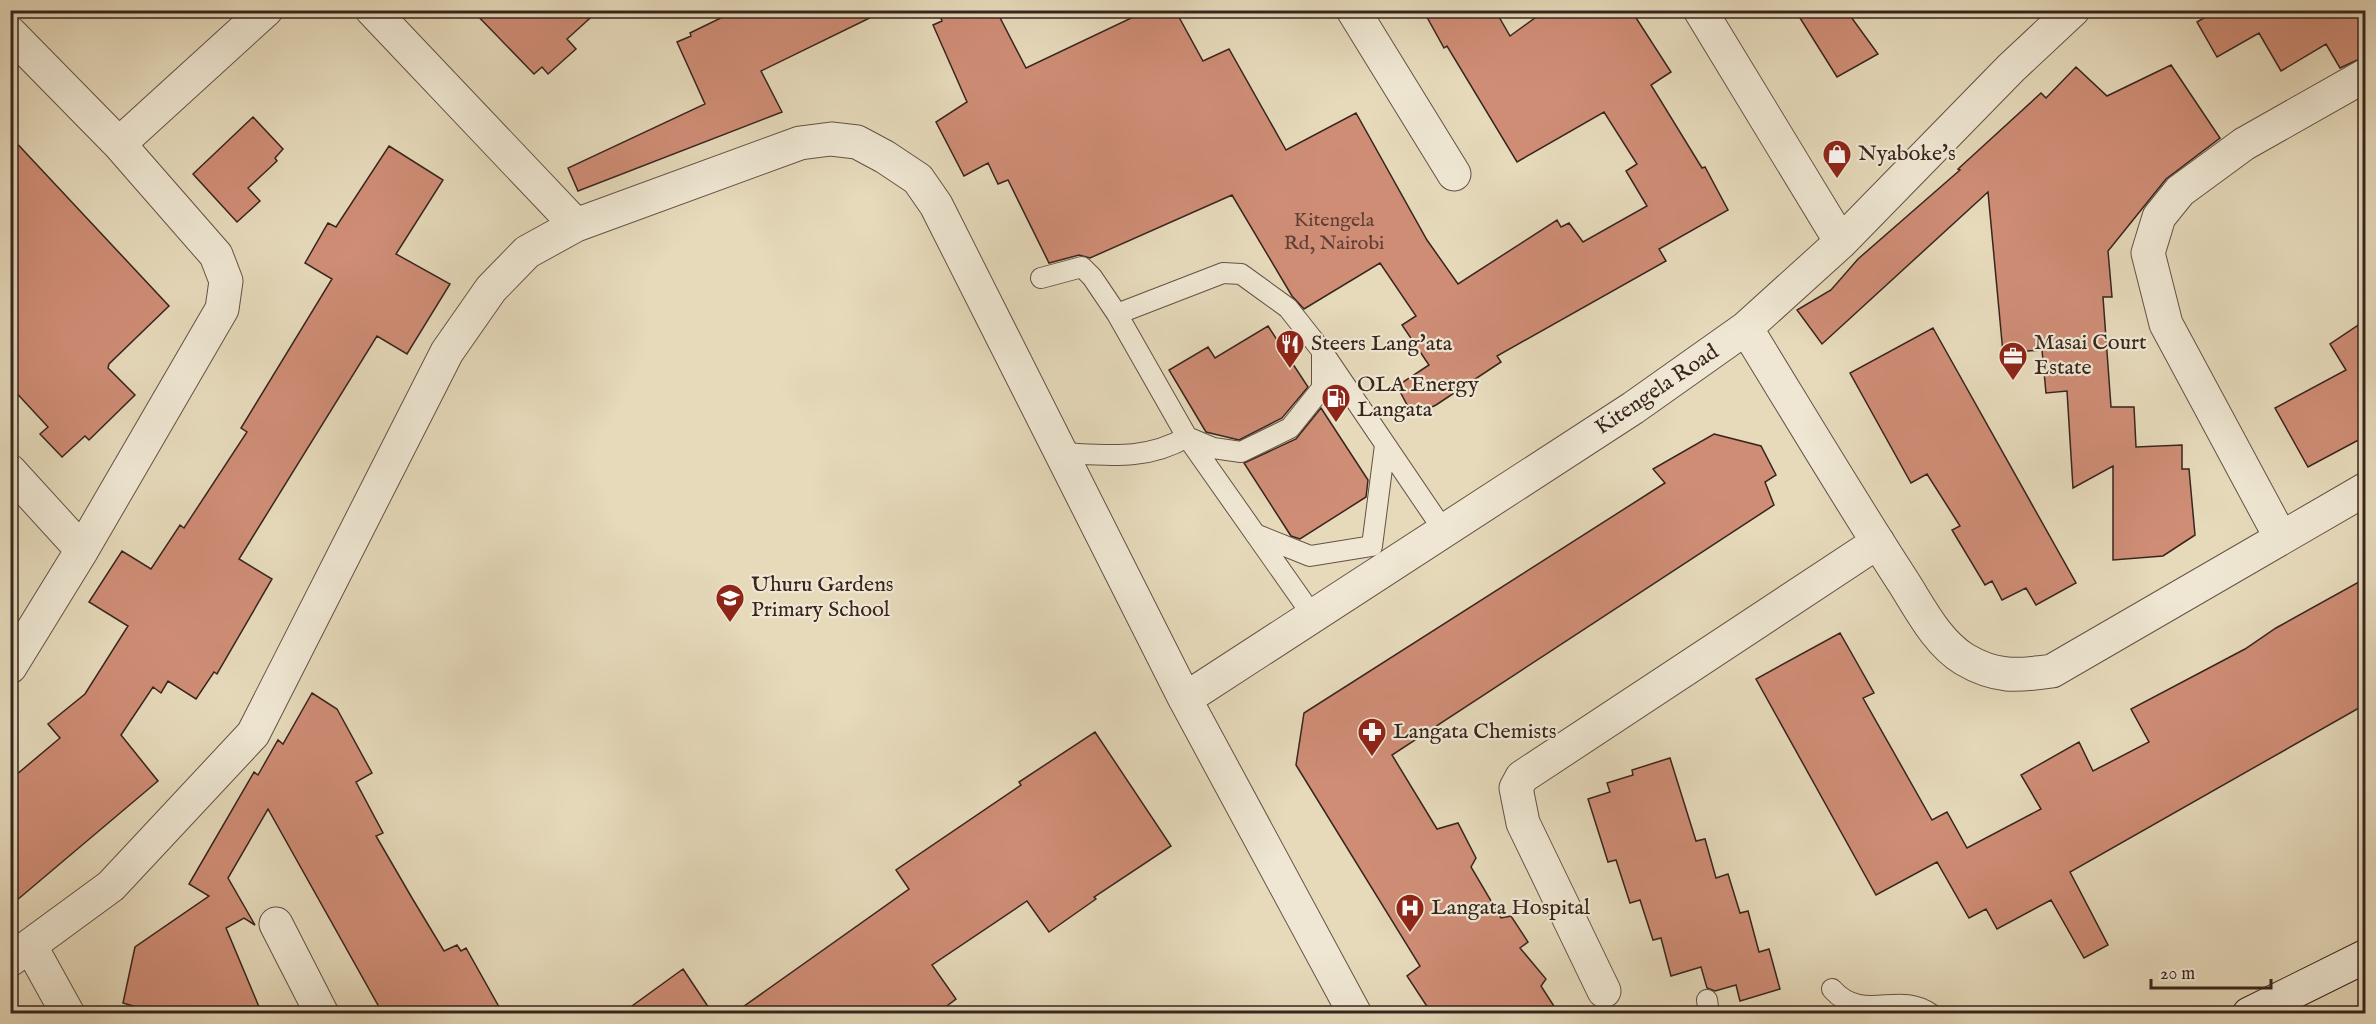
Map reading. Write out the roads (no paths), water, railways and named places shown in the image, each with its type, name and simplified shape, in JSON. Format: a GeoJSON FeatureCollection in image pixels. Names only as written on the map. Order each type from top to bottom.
{"type":"FeatureCollection","features":[{"type":"Feature","properties":{"kind":"street"},"geometry":{"type":"LineString","coordinates":[[119,144],[266,10]]}},
{"type":"Feature","properties":{"kind":"street"},"geometry":{"type":"LineString","coordinates":[[372,10],[576,225]]}},
{"type":"Feature","properties":{"kind":"street"},"geometry":{"type":"LineString","coordinates":[[1353,10],[1454,174]]}},
{"type":"Feature","properties":{"kind":"street"},"geometry":{"type":"LineString","coordinates":[[1700,10],[1841,242]]}},
{"type":"Feature","properties":{"kind":"street","name":"Kitengela Road"},"geometry":{"type":"LineString","coordinates":[[1185,699],[1633,408],[1746,328],[1841,242],[2011,68],[2073,10]]}},
{"type":"Feature","properties":{"kind":"street"},"geometry":{"type":"LineString","coordinates":[[10,33],[119,144],[216,255],[226,281],[222,309],[82,550],[10,668]]}},
{"type":"Feature","properties":{"kind":"street"},"geometry":{"type":"LineString","coordinates":[[2281,538],[2166,324],[2148,253],[2159,217],[2180,191],[2244,144],[2366,75]]}},
{"type":"Feature","properties":{"kind":"street"},"geometry":{"type":"LineString","coordinates":[[68,1014],[21,954],[111,886],[253,734],[447,352],[491,289],[527,252],[576,225],[800,143],[831,139],[857,142],[885,157],[918,179],[936,205],[1185,699],[1355,1014]]}},
{"type":"Feature","properties":{"kind":"street"},"geometry":{"type":"LineString","coordinates":[[1746,328],[1878,542],[1941,638],[1963,658],[1991,672],[2015,676],[2052,671],[2366,489]]}},
{"type":"Feature","properties":{"kind":"street"},"geometry":{"type":"LineString","coordinates":[[10,471],[82,550]]}},
{"type":"Feature","properties":{"kind":"street"},"geometry":{"type":"LineString","coordinates":[[1604,991],[1523,823],[1516,788],[1522,777],[1543,760],[1878,542]]}},
{"type":"Feature","properties":{"kind":"street"},"geometry":{"type":"LineString","coordinates":[[276,924],[322,1014]]}},
{"type":"Feature","properties":{"kind":"street"},"geometry":{"type":"LineString","coordinates":[[2249,1014],[2366,956]]}},
{"type":"Feature","properties":{"kind":"lane"},"geometry":{"type":"LineString","coordinates":[[1041,278],[1082,267],[1092,277],[1117,314],[1187,437],[1313,616]]}},
{"type":"Feature","properties":{"kind":"lane"},"geometry":{"type":"LineString","coordinates":[[1117,314],[1223,273],[1232,272],[1258,284],[1288,308],[1322,351],[1384,446],[1444,531]]}},
{"type":"Feature","properties":{"kind":"lane"},"geometry":{"type":"LineString","coordinates":[[1187,437],[1213,448],[1240,452],[1290,428],[1322,388],[1322,351]]}},
{"type":"Feature","properties":{"kind":"lane"},"geometry":{"type":"LineString","coordinates":[[1061,453],[1136,456],[1176,444],[1187,437]]}},
{"type":"Feature","properties":{"kind":"lane"},"geometry":{"type":"LineString","coordinates":[[1255,534],[1310,556],[1372,546],[1384,446]]}},
{"type":"Feature","properties":{"kind":"lane"},"geometry":{"type":"LineString","coordinates":[[1832,989],[1841,1004],[1858,1013],[1914,1007],[1924,1009],[1931,1014]]}},
{"type":"Feature","properties":{"kind":"place","name":"Nyaboke's"},"geometry":{"type":"Point","coordinates":[1837,180]}},
{"type":"Feature","properties":{"kind":"place","name":"Steers Lang'ata"},"geometry":{"type":"Point","coordinates":[1290,370]}},
{"type":"Feature","properties":{"kind":"place","name":"Masai Court Estate"},"geometry":{"type":"Point","coordinates":[2013,382]}},
{"type":"Feature","properties":{"kind":"place","name":"OLA Energy Langata"},"geometry":{"type":"Point","coordinates":[1336,424]}},
{"type":"Feature","properties":{"kind":"place","name":"Uhuru Gardens Primary School"},"geometry":{"type":"Point","coordinates":[730,624]}},
{"type":"Feature","properties":{"kind":"place","name":"Langata Chemists"},"geometry":{"type":"Point","coordinates":[1372,758]}},
{"type":"Feature","properties":{"kind":"place","name":"Langata Hospital"},"geometry":{"type":"Point","coordinates":[1410,934]}}]}
